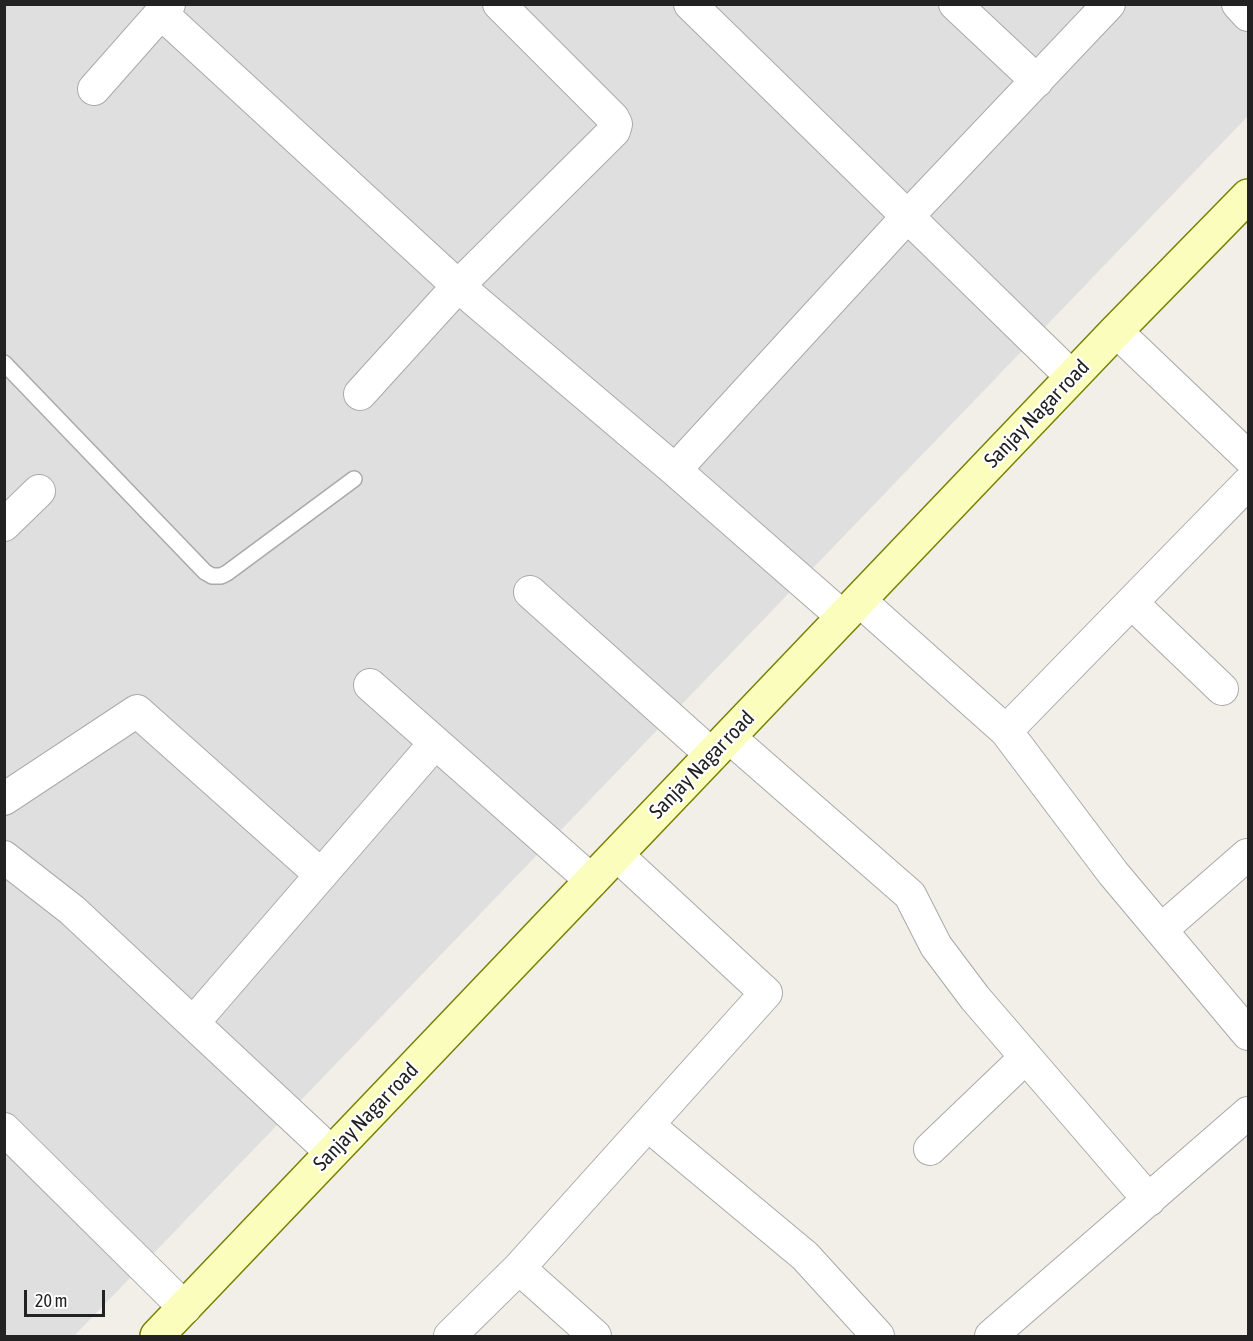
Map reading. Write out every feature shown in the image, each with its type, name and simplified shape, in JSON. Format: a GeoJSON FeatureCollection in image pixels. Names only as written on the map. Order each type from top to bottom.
{"type":"FeatureCollection","features":[{"type":"Feature","properties":{"kind":"street"},"geometry":{"type":"LineString","coordinates":[[360,394],[458,286],[614,131],[616,124],[613,118],[499,4]]}},
{"type":"Feature","properties":{"kind":"street"},"geometry":{"type":"LineString","coordinates":[[690,4],[1072,378]]}},
{"type":"Feature","properties":{"kind":"street"},"geometry":{"type":"LineString","coordinates":[[955,4],[1036,81]]}},
{"type":"Feature","properties":{"kind":"street"},"geometry":{"type":"LineString","coordinates":[[675,470],[907,217],[1110,4]]}},
{"type":"Feature","properties":{"kind":"street"},"geometry":{"type":"LineString","coordinates":[[1238,4],[1248,15]]}},
{"type":"Feature","properties":{"kind":"street"},"geometry":{"type":"LineString","coordinates":[[94,89],[165,9],[458,286],[675,470],[1006,731],[1113,873],[1248,1034]]}},
{"type":"Feature","properties":{"kind":"street","name":"Sanjay Nagar road"},"geometry":{"type":"LineString","coordinates":[[157,1336],[1116,331],[1243,212]]}},
{"type":"Feature","properties":{"kind":"street"},"geometry":{"type":"LineString","coordinates":[[1116,331],[1248,457]]}},
{"type":"Feature","properties":{"kind":"street"},"geometry":{"type":"LineString","coordinates":[[1006,731],[1248,483]]}},
{"type":"Feature","properties":{"kind":"street"},"geometry":{"type":"LineString","coordinates":[[4,525],[39,491]]}},
{"type":"Feature","properties":{"kind":"street"},"geometry":{"type":"LineString","coordinates":[[530,592],[910,896],[936,946],[975,998],[1149,1200]]}},
{"type":"Feature","properties":{"kind":"street"},"geometry":{"type":"LineString","coordinates":[[1132,603],[1222,689]]}},
{"type":"Feature","properties":{"kind":"street"},"geometry":{"type":"LineString","coordinates":[[370,685],[591,881]]}},
{"type":"Feature","properties":{"kind":"street"},"geometry":{"type":"LineString","coordinates":[[4,799],[137,711],[321,875]]}},
{"type":"Feature","properties":{"kind":"street"},"geometry":{"type":"LineString","coordinates":[[193,1023],[435,743]]}},
{"type":"Feature","properties":{"kind":"street"},"geometry":{"type":"LineString","coordinates":[[450,1336],[519,1268],[649,1126],[766,993],[617,855]]}},
{"type":"Feature","properties":{"kind":"street"},"geometry":{"type":"LineString","coordinates":[[1161,930],[1247,855]]}},
{"type":"Feature","properties":{"kind":"street"},"geometry":{"type":"LineString","coordinates":[[4,857],[72,910],[332,1153]]}},
{"type":"Feature","properties":{"kind":"street"},"geometry":{"type":"LineString","coordinates":[[930,1149],[1026,1057]]}},
{"type":"Feature","properties":{"kind":"street"},"geometry":{"type":"LineString","coordinates":[[991,1336],[1248,1113]]}},
{"type":"Feature","properties":{"kind":"street"},"geometry":{"type":"LineString","coordinates":[[649,1126],[805,1256],[878,1336]]}},
{"type":"Feature","properties":{"kind":"street"},"geometry":{"type":"LineString","coordinates":[[4,1129],[185,1308]]}},
{"type":"Feature","properties":{"kind":"street"},"geometry":{"type":"LineString","coordinates":[[519,1268],[595,1336]]}},
{"type":"Feature","properties":{"kind":"lane"},"geometry":{"type":"LineString","coordinates":[[4,363],[205,572],[212,576],[227,573],[354,479]]}},
{"type":"Feature","properties":{"kind":"shaded area"},"geometry":{"type":"Polygon","coordinates":[[[5,5],[1248,5],[1248,116],[74,1336],[5,1336],[5,5]]]}}]}
